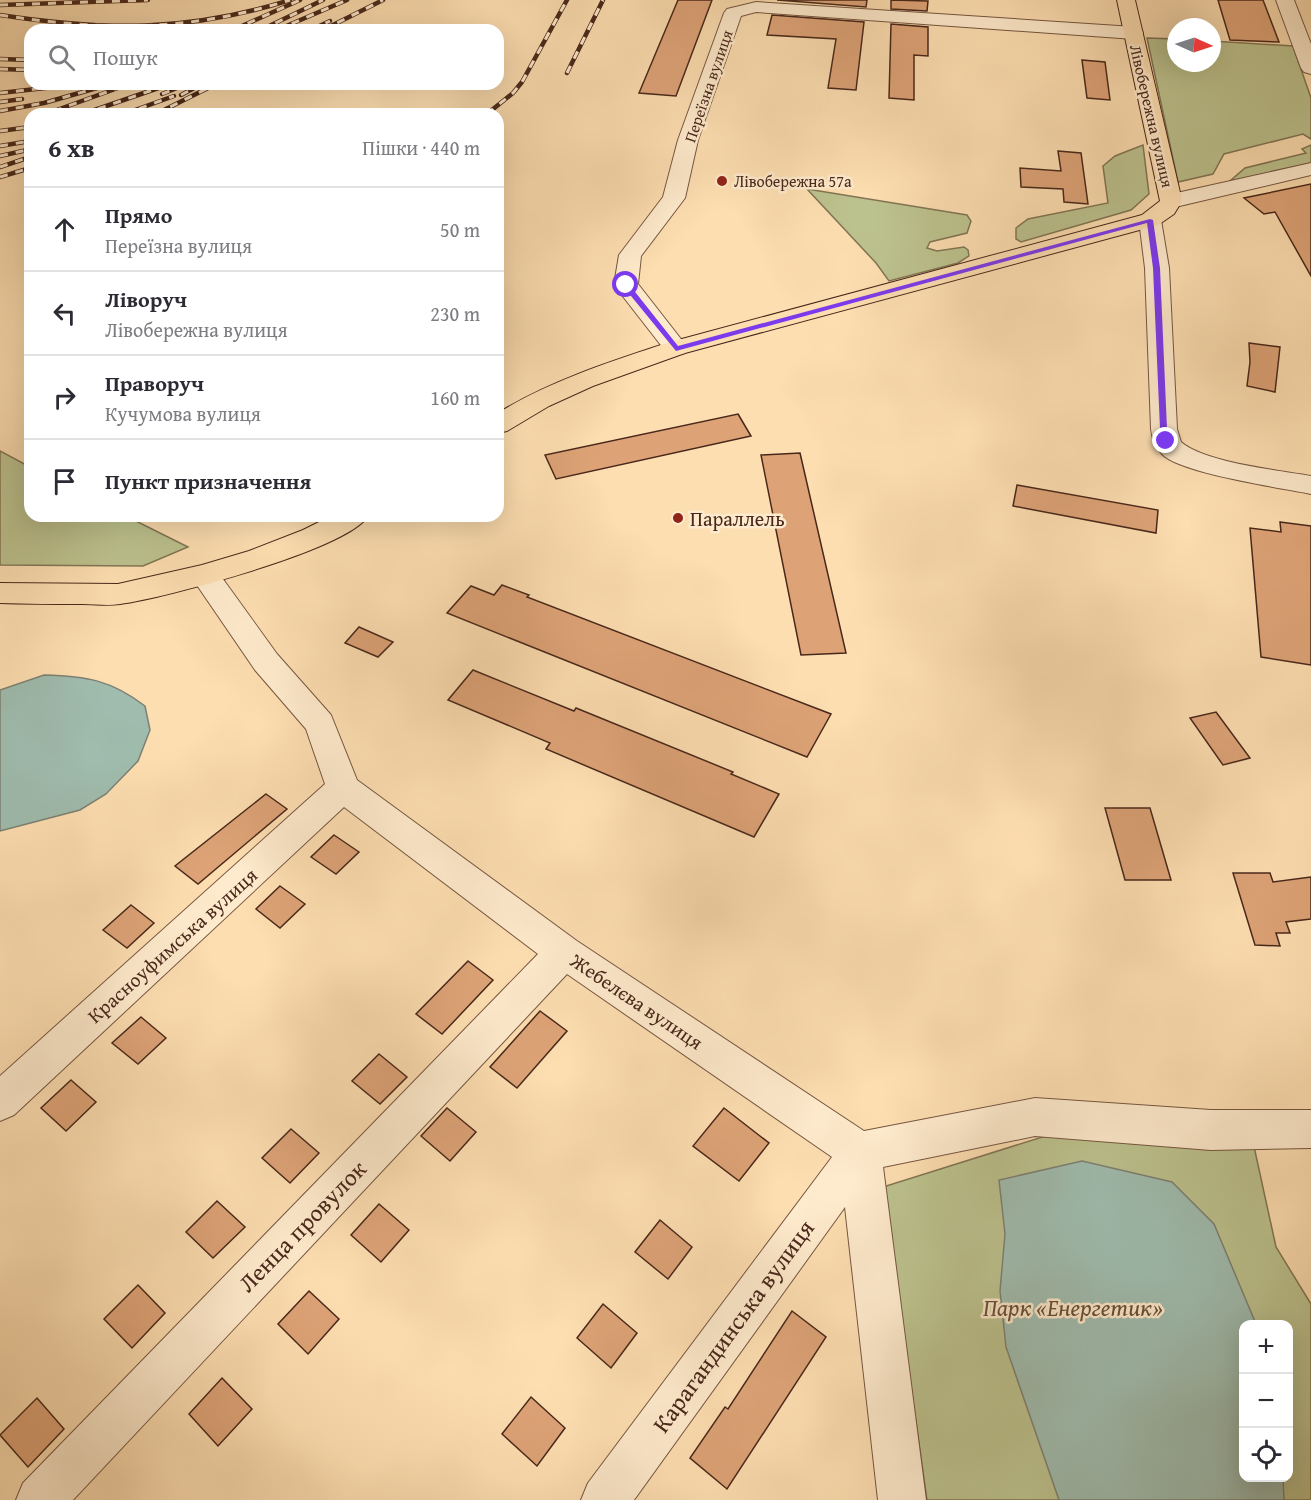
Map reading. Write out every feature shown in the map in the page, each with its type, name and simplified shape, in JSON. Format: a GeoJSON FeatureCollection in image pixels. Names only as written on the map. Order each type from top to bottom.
{"type":"FeatureCollection","features":[{"type":"Feature","properties":{"kind":"main road","name":"Лівобережна вулиця"},"geometry":{"type":"LineString","coordinates":[[504,421],[549,394],[609,370],[676,348],[1150,220],[1166,209],[1172,201],[1126,0]]}},
{"type":"Feature","properties":{"kind":"main road"},"geometry":{"type":"LineString","coordinates":[[0,593],[118,594],[205,575],[292,545],[341,522]]}},
{"type":"Feature","properties":{"kind":"street"},"geometry":{"type":"LineString","coordinates":[[1286,0],[1311,67]]}},
{"type":"Feature","properties":{"kind":"street","name":"Переїзна вулиця"},"geometry":{"type":"LineString","coordinates":[[676,348],[626,285],[630,255],[674,198],[688,140],[733,13],[756,7],[1134,33]]}},
{"type":"Feature","properties":{"kind":"street"},"geometry":{"type":"LineString","coordinates":[[1172,201],[1311,169]]}},
{"type":"Feature","properties":{"kind":"street"},"geometry":{"type":"LineString","coordinates":[[1150,220],[1156,268],[1166,441],[1174,451],[1202,462],[1311,485]]}},
{"type":"Feature","properties":{"kind":"street"},"geometry":{"type":"LineString","coordinates":[[205,575],[266,662],[320,724],[343,788]]}},
{"type":"Feature","properties":{"kind":"street","name":"Жебелєва вулиця"},"geometry":{"type":"LineString","coordinates":[[343,788],[564,952],[860,1152]]}},
{"type":"Feature","properties":{"kind":"street","name":"Красноуфимська вулиця"},"geometry":{"type":"LineString","coordinates":[[0,1102],[343,788]]}},
{"type":"Feature","properties":{"kind":"street","name":"Ленца провулок"},"geometry":{"type":"LineString","coordinates":[[40,1500],[564,952]]}},
{"type":"Feature","properties":{"kind":"street"},"geometry":{"type":"LineString","coordinates":[[902,1500],[860,1152],[1035,1117],[1211,1130],[1311,1129]]}},
{"type":"Feature","properties":{"kind":"street","name":"Карагандинська вулиця"},"geometry":{"type":"LineString","coordinates":[[605,1500],[860,1152]]}},
{"type":"Feature","properties":{"kind":"green space"},"geometry":{"type":"Polygon","coordinates":[[[1147,38],[1167,39],[1167,72],[1221,72],[1221,42],[1293,46],[1311,98],[1311,139],[1303,134],[1224,154],[1213,174],[1178,182],[1147,38]]]}},
{"type":"Feature","properties":{"kind":"green space"},"geometry":{"type":"Polygon","coordinates":[[[1143,145],[1149,194],[1131,210],[1021,242],[1016,239],[1016,228],[1028,219],[1108,203],[1103,166],[1115,156],[1143,145]]]}},
{"type":"Feature","properties":{"kind":"green space"},"geometry":{"type":"Polygon","coordinates":[[[1311,145],[1311,164],[1230,181],[1245,168],[1306,153],[1302,149],[1311,145]]]}},
{"type":"Feature","properties":{"kind":"green space"},"geometry":{"type":"Polygon","coordinates":[[[807,189],[967,215],[971,221],[967,233],[930,242],[927,248],[937,251],[964,247],[968,250],[969,256],[958,263],[889,281],[876,263],[807,189]]]}},
{"type":"Feature","properties":{"kind":"green space"},"geometry":{"type":"Polygon","coordinates":[[[0,451],[24,464],[24,522],[138,522],[188,547],[143,566],[0,565],[0,451]]]}},
{"type":"Feature","properties":{"kind":"green space","name":"Парк «Енергетик»"},"geometry":{"type":"Polygon","coordinates":[[[1087,1123],[1253,1142],[1276,1247],[1311,1304],[1311,1500],[927,1500],[883,1187],[1087,1123]]]}},
{"type":"Feature","properties":{"kind":"shaded area"},"geometry":{"type":"Polygon","coordinates":[[[44,675],[85,678],[121,690],[145,706],[150,730],[138,761],[106,794],[80,810],[0,831],[0,690],[44,675]]]}},
{"type":"Feature","properties":{"kind":"shaded area"},"geometry":{"type":"Polygon","coordinates":[[[1082,1161],[1172,1182],[1214,1224],[1254,1320],[1239,1320],[1239,1482],[1283,1482],[1284,1500],[1059,1500],[1006,1347],[1000,1291],[1005,1234],[999,1180],[1082,1161]]]}},
{"type":"Feature","properties":{"kind":"building"},"geometry":{"type":"Polygon","coordinates":[[[678,0],[712,0],[676,96],[639,93],[678,0]]]}},
{"type":"Feature","properties":{"kind":"building"},"geometry":{"type":"Polygon","coordinates":[[[777,0],[867,0],[866,7],[777,0]]]}},
{"type":"Feature","properties":{"kind":"building"},"geometry":{"type":"Polygon","coordinates":[[[891,0],[928,1],[927,11],[891,9],[891,0]]]}},
{"type":"Feature","properties":{"kind":"building"},"geometry":{"type":"Polygon","coordinates":[[[1218,0],[1263,0],[1279,42],[1230,40],[1218,0]]]}},
{"type":"Feature","properties":{"kind":"building"},"geometry":{"type":"Polygon","coordinates":[[[772,15],[864,22],[856,90],[828,88],[836,39],[767,35],[772,15]]]}},
{"type":"Feature","properties":{"kind":"building"},"geometry":{"type":"Polygon","coordinates":[[[891,24],[928,27],[928,56],[914,55],[914,100],[889,98],[891,24]]]}},
{"type":"Feature","properties":{"kind":"building"},"geometry":{"type":"Polygon","coordinates":[[[1082,60],[1105,62],[1110,100],[1087,98],[1082,60]]]}},
{"type":"Feature","properties":{"kind":"building"},"geometry":{"type":"Polygon","coordinates":[[[1058,151],[1081,153],[1088,204],[1064,202],[1063,189],[1021,187],[1020,168],[1061,171],[1058,151]]]}},
{"type":"Feature","properties":{"kind":"building"},"geometry":{"type":"Polygon","coordinates":[[[1311,184],[1311,276],[1275,212],[1264,214],[1244,198],[1311,184]]]}},
{"type":"Feature","properties":{"kind":"building"},"geometry":{"type":"Polygon","coordinates":[[[1249,343],[1280,347],[1275,392],[1247,386],[1250,362],[1249,343]]]}},
{"type":"Feature","properties":{"kind":"building"},"geometry":{"type":"Polygon","coordinates":[[[738,414],[751,436],[556,479],[545,455],[738,414]]]}},
{"type":"Feature","properties":{"kind":"building"},"geometry":{"type":"Polygon","coordinates":[[[800,453],[846,653],[801,655],[761,455],[800,453]]]}},
{"type":"Feature","properties":{"kind":"building"},"geometry":{"type":"Polygon","coordinates":[[[1017,485],[1158,510],[1156,533],[1013,506],[1017,485]]]}},
{"type":"Feature","properties":{"kind":"building"},"geometry":{"type":"Polygon","coordinates":[[[1280,522],[1311,526],[1311,665],[1261,657],[1250,528],[1281,532],[1280,522]]]}},
{"type":"Feature","properties":{"kind":"building"},"geometry":{"type":"Polygon","coordinates":[[[502,585],[529,595],[527,597],[831,714],[807,757],[447,613],[471,586],[494,595],[502,585]]]}},
{"type":"Feature","properties":{"kind":"building"},"geometry":{"type":"Polygon","coordinates":[[[359,627],[393,642],[378,657],[345,643],[359,627]]]}},
{"type":"Feature","properties":{"kind":"building"},"geometry":{"type":"Polygon","coordinates":[[[473,670],[574,711],[576,708],[733,772],[731,774],[779,794],[754,837],[546,749],[550,743],[448,700],[473,670]]]}},
{"type":"Feature","properties":{"kind":"building"},"geometry":{"type":"Polygon","coordinates":[[[1216,712],[1250,758],[1223,765],[1190,718],[1216,712]]]}},
{"type":"Feature","properties":{"kind":"building"},"geometry":{"type":"Polygon","coordinates":[[[266,794],[287,809],[198,884],[175,866],[266,794]]]}},
{"type":"Feature","properties":{"kind":"building"},"geometry":{"type":"Polygon","coordinates":[[[1105,808],[1150,808],[1171,880],[1125,880],[1105,808]]]}},
{"type":"Feature","properties":{"kind":"building"},"geometry":{"type":"Polygon","coordinates":[[[334,835],[359,852],[336,874],[311,857],[334,835]]]}},
{"type":"Feature","properties":{"kind":"building"},"geometry":{"type":"Polygon","coordinates":[[[1233,873],[1270,873],[1273,882],[1311,877],[1311,919],[1286,922],[1290,933],[1276,933],[1280,946],[1255,945],[1233,873]]]}},
{"type":"Feature","properties":{"kind":"building"},"geometry":{"type":"Polygon","coordinates":[[[280,886],[305,904],[280,928],[256,909],[280,886]]]}},
{"type":"Feature","properties":{"kind":"building"},"geometry":{"type":"Polygon","coordinates":[[[131,905],[154,923],[127,948],[103,930],[131,905]]]}},
{"type":"Feature","properties":{"kind":"building"},"geometry":{"type":"Polygon","coordinates":[[[468,961],[493,980],[442,1034],[416,1014],[468,961]]]}},
{"type":"Feature","properties":{"kind":"building"},"geometry":{"type":"Polygon","coordinates":[[[540,1011],[567,1031],[517,1088],[490,1067],[540,1011]]]}},
{"type":"Feature","properties":{"kind":"building"},"geometry":{"type":"Polygon","coordinates":[[[141,1017],[166,1038],[138,1064],[112,1043],[141,1017]]]}},
{"type":"Feature","properties":{"kind":"building"},"geometry":{"type":"Polygon","coordinates":[[[379,1054],[407,1077],[380,1104],[352,1081],[379,1054]]]}},
{"type":"Feature","properties":{"kind":"building"},"geometry":{"type":"Polygon","coordinates":[[[71,1080],[96,1102],[66,1131],[41,1108],[71,1080]]]}},
{"type":"Feature","properties":{"kind":"building"},"geometry":{"type":"Polygon","coordinates":[[[447,1108],[476,1132],[450,1161],[421,1136],[447,1108]]]}},
{"type":"Feature","properties":{"kind":"building"},"geometry":{"type":"Polygon","coordinates":[[[724,1108],[769,1143],[739,1181],[693,1146],[724,1108]]]}},
{"type":"Feature","properties":{"kind":"building"},"geometry":{"type":"Polygon","coordinates":[[[291,1129],[319,1153],[290,1183],[262,1158],[291,1129]]]}},
{"type":"Feature","properties":{"kind":"building"},"geometry":{"type":"Polygon","coordinates":[[[217,1201],[245,1227],[213,1258],[186,1232],[217,1201]]]}},
{"type":"Feature","properties":{"kind":"building"},"geometry":{"type":"Polygon","coordinates":[[[379,1204],[409,1230],[381,1262],[351,1235],[379,1204]]]}},
{"type":"Feature","properties":{"kind":"building"},"geometry":{"type":"Polygon","coordinates":[[[660,1220],[692,1247],[668,1279],[635,1252],[660,1220]]]}},
{"type":"Feature","properties":{"kind":"building"},"geometry":{"type":"Polygon","coordinates":[[[138,1285],[165,1313],[132,1348],[104,1319],[138,1285]]]}},
{"type":"Feature","properties":{"kind":"building"},"geometry":{"type":"Polygon","coordinates":[[[309,1291],[339,1319],[308,1354],[278,1324],[309,1291]]]}},
{"type":"Feature","properties":{"kind":"building"},"geometry":{"type":"Polygon","coordinates":[[[603,1304],[637,1333],[611,1368],[577,1338],[603,1304]]]}},
{"type":"Feature","properties":{"kind":"building"},"geometry":{"type":"Polygon","coordinates":[[[792,1311],[826,1337],[727,1489],[690,1458],[725,1407],[728,1409],[792,1311]]]}},
{"type":"Feature","properties":{"kind":"building"},"geometry":{"type":"Polygon","coordinates":[[[222,1378],[252,1409],[218,1446],[189,1414],[222,1378]]]}},
{"type":"Feature","properties":{"kind":"building"},"geometry":{"type":"Polygon","coordinates":[[[531,1397],[565,1428],[537,1466],[502,1434],[531,1397]]]}},
{"type":"Feature","properties":{"kind":"building"},"geometry":{"type":"Polygon","coordinates":[[[37,1398],[64,1429],[28,1467],[0,1435],[37,1398]]]}},
{"type":"Feature","properties":{"kind":"railway"},"geometry":{"type":"LineString","coordinates":[[0,5],[148,0]]}},
{"type":"Feature","properties":{"kind":"railway"},"geometry":{"type":"LineString","coordinates":[[169,24],[216,18],[290,0]]}},
{"type":"Feature","properties":{"kind":"railway"},"geometry":{"type":"LineString","coordinates":[[246,24],[300,0]]}},
{"type":"Feature","properties":{"kind":"railway"},"geometry":{"type":"LineString","coordinates":[[273,24],[323,0]]}},
{"type":"Feature","properties":{"kind":"railway"},"geometry":{"type":"LineString","coordinates":[[291,24],[347,0]]}},
{"type":"Feature","properties":{"kind":"railway"},"geometry":{"type":"LineString","coordinates":[[335,24],[383,0]]}},
{"type":"Feature","properties":{"kind":"railway"},"geometry":{"type":"LineString","coordinates":[[494,108],[513,93],[522,82],[567,0]]}},
{"type":"Feature","properties":{"kind":"railway"},"geometry":{"type":"LineString","coordinates":[[567,73],[603,0]]}},
{"type":"Feature","properties":{"kind":"railway"},"geometry":{"type":"LineString","coordinates":[[0,15],[75,24]]}},
{"type":"Feature","properties":{"kind":"railway"},"geometry":{"type":"LineString","coordinates":[[324,24],[330,21]]}},
{"type":"Feature","properties":{"kind":"railway"},"geometry":{"type":"LineString","coordinates":[[0,59],[24,60]]}},
{"type":"Feature","properties":{"kind":"railway"},"geometry":{"type":"LineString","coordinates":[[0,69],[24,70]]}},
{"type":"Feature","properties":{"kind":"railway"},"geometry":{"type":"LineString","coordinates":[[0,93],[27,90]]}},
{"type":"Feature","properties":{"kind":"railway"},"geometry":{"type":"LineString","coordinates":[[0,111],[44,103],[90,90]]}},
{"type":"Feature","properties":{"kind":"railway"},"geometry":{"type":"LineString","coordinates":[[62,108],[112,90]]}},
{"type":"Feature","properties":{"kind":"railway"},"geometry":{"type":"LineString","coordinates":[[100,108],[153,90]]}},
{"type":"Feature","properties":{"kind":"railway"},"geometry":{"type":"LineString","coordinates":[[162,94],[172,90]]}},
{"type":"Feature","properties":{"kind":"railway"},"geometry":{"type":"LineString","coordinates":[[181,95],[191,90]]}},
{"type":"Feature","properties":{"kind":"railway"},"geometry":{"type":"LineString","coordinates":[[168,108],[204,90]]}},
{"type":"Feature","properties":{"kind":"railway"},"geometry":{"type":"LineString","coordinates":[[141,108],[174,96]]}},
{"type":"Feature","properties":{"kind":"railway"},"geometry":{"type":"LineString","coordinates":[[0,102],[22,99]]}},
{"type":"Feature","properties":{"kind":"railway"},"geometry":{"type":"LineString","coordinates":[[0,131],[24,128]]}},
{"type":"Feature","properties":{"kind":"railway"},"geometry":{"type":"LineString","coordinates":[[0,146],[24,142]]}},
{"type":"Feature","properties":{"kind":"railway"},"geometry":{"type":"LineString","coordinates":[[0,156],[24,151]]}},
{"type":"Feature","properties":{"kind":"railway"},"geometry":{"type":"LineString","coordinates":[[0,167],[24,159]]}},
{"type":"Feature","properties":{"kind":"railway"},"geometry":{"type":"LineString","coordinates":[[0,177],[24,170]]}},
{"type":"Feature","properties":{"kind":"place","name":"Лівобережна 57а"},"geometry":{"type":"Point","coordinates":[722,181]}},
{"type":"Feature","properties":{"kind":"place","name":"Параллель"},"geometry":{"type":"Point","coordinates":[678,518]}},
{"type":"Feature","properties":{"kind":"route"},"geometry":{"type":"LineString","coordinates":[[626,285],[676,348],[1150,220],[1156,268],[1166,441]]}}]}
